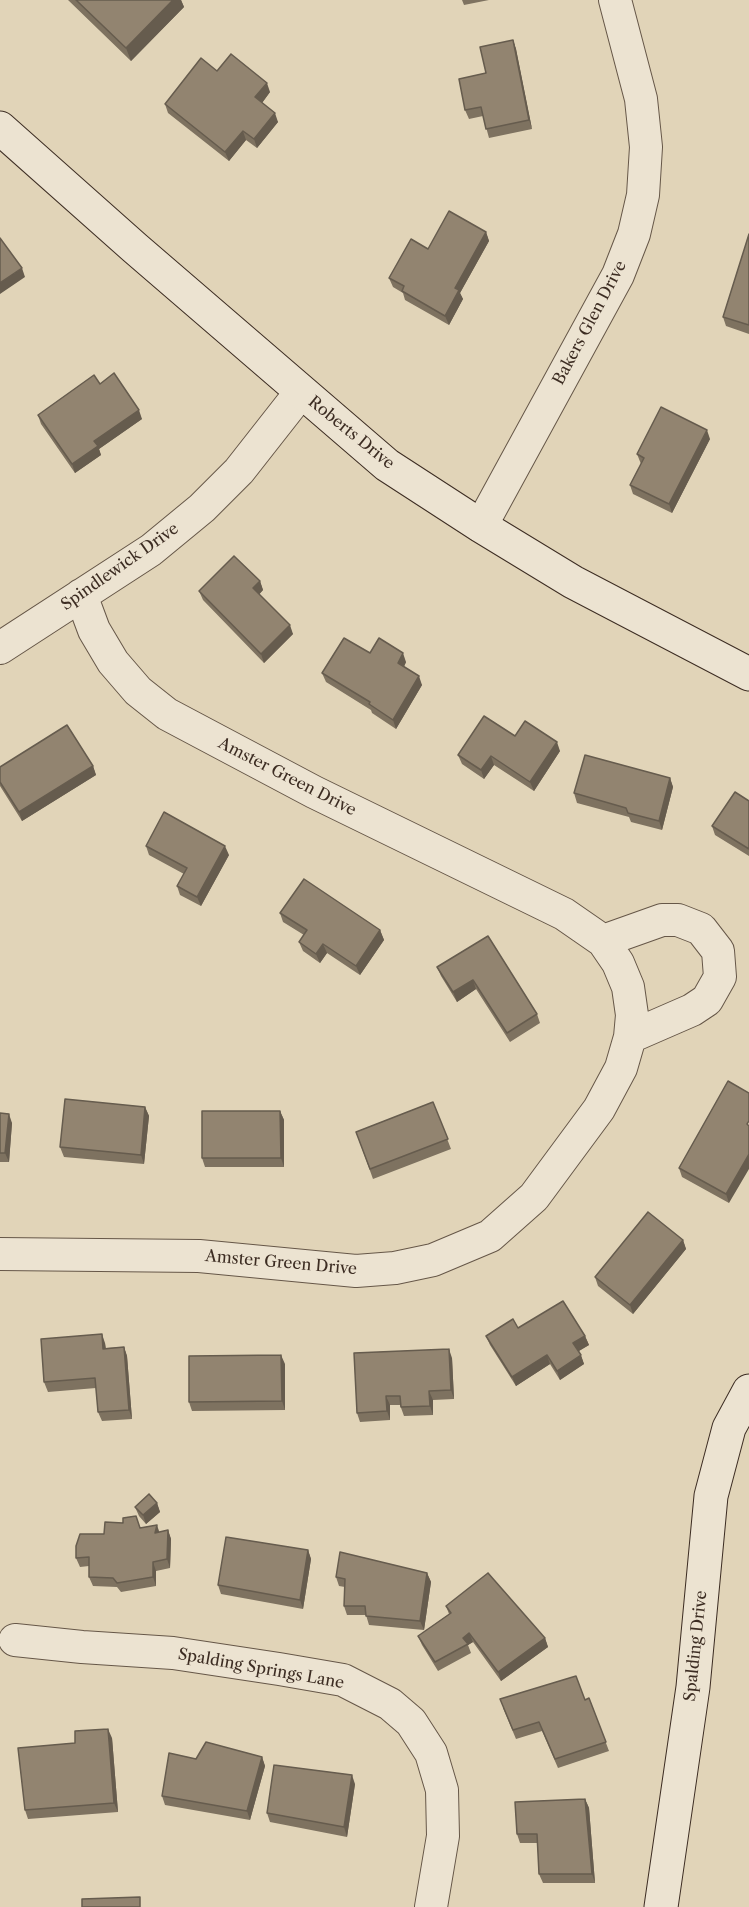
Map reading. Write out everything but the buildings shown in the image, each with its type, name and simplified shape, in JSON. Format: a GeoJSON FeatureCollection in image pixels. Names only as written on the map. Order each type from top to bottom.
{"type":"FeatureCollection","features":[{"type":"Feature","properties":{"kind":"street","name":"Bakers Glen Drive"},"geometry":{"type":"LineString","coordinates":[[481,525],[618,274],[634,234],[643,195],[646,147],[641,99],[615,0]]}},
{"type":"Feature","properties":{"kind":"street","name":"Roberts Drive"},"geometry":{"type":"LineString","coordinates":[[0,128],[144,256],[387,465],[573,582],[749,674]]}},
{"type":"Feature","properties":{"kind":"street","name":"Spindlewick Drive"},"geometry":{"type":"LineString","coordinates":[[0,648],[151,550],[202,508],[238,471],[301,392]]}},
{"type":"Feature","properties":{"kind":"street","name":"Amster Green Drive"},"geometry":{"type":"LineString","coordinates":[[0,1254],[199,1256],[356,1271],[395,1268],[433,1260],[490,1236],[534,1197],[599,1109],[621,1068],[630,1037],[632,1015],[628,987],[618,963],[603,941],[564,915],[314,792],[167,714],[138,691],[113,662],[94,630],[81,595]]}},
{"type":"Feature","properties":{"kind":"street"},"geometry":{"type":"LineString","coordinates":[[603,941],[662,920],[678,920],[701,928],[718,951],[720,977],[707,1000],[692,1010],[630,1037]]}},
{"type":"Feature","properties":{"kind":"street","name":"Spalding Drive"},"geometry":{"type":"LineString","coordinates":[[661,1907],[693,1687],[711,1496],[729,1428],[749,1391]]}},
{"type":"Feature","properties":{"kind":"street","name":"Spalding Springs Lane"},"geometry":{"type":"LineString","coordinates":[[15,1640],[173,1653],[279,1669],[343,1680],[390,1704],[411,1722],[431,1753],[442,1790],[443,1836],[431,1907]]}}]}
